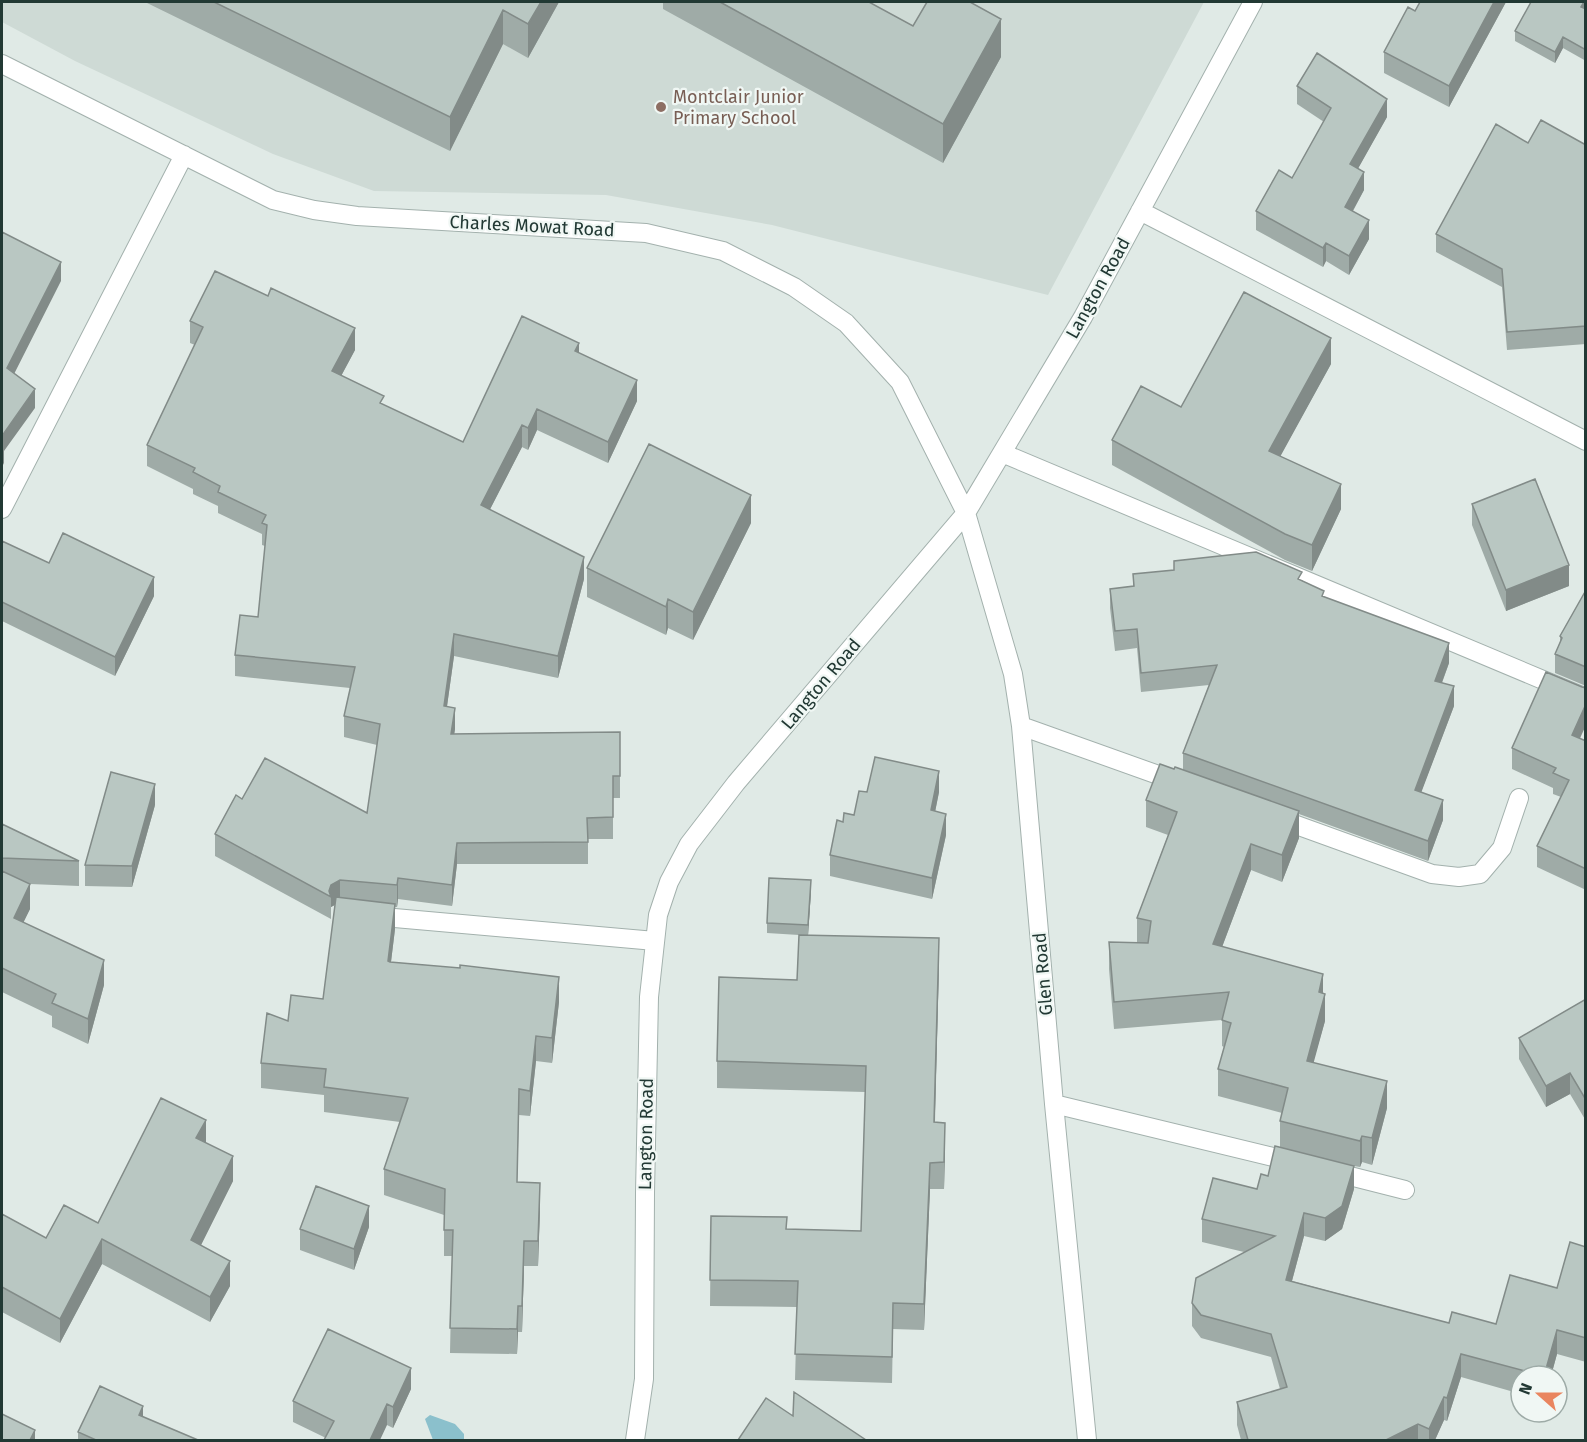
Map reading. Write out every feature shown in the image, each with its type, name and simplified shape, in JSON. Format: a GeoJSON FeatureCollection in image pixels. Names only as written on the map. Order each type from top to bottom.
{"type":"FeatureCollection","features":[{"type":"Feature","properties":{"kind":"street","name":"Langton Road"},"geometry":{"type":"LineString","coordinates":[[635,1440],[644,1379],[649,1020],[658,915],[669,882],[689,844],[736,783],[966,513],[1083,317],[1253,2]]}},
{"type":"Feature","properties":{"kind":"street","name":"Charles Mowat Road"},"geometry":{"type":"LineString","coordinates":[[2,64],[273,200],[314,210],[357,216],[646,233],[723,251],[794,287],[846,323],[900,382],[966,513]]}},
{"type":"Feature","properties":{"kind":"street"},"geometry":{"type":"LineString","coordinates":[[2,509],[184,155]]}},
{"type":"Feature","properties":{"kind":"street"},"geometry":{"type":"LineString","coordinates":[[1140,211],[1586,441]]}},
{"type":"Feature","properties":{"kind":"street"},"geometry":{"type":"LineString","coordinates":[[1002,453],[1586,698]]}},
{"type":"Feature","properties":{"kind":"street","name":"Glen Road"},"geometry":{"type":"LineString","coordinates":[[966,513],[1013,674],[1022,726],[1054,1104],[1087,1440]]}},
{"type":"Feature","properties":{"kind":"street"},"geometry":{"type":"LineString","coordinates":[[1022,726],[1199,790]]}},
{"type":"Feature","properties":{"kind":"street"},"geometry":{"type":"LineString","coordinates":[[1265,814],[1432,874],[1459,877],[1480,874],[1502,848],[1519,798]]}},
{"type":"Feature","properties":{"kind":"street"},"geometry":{"type":"LineString","coordinates":[[352,914],[655,941]]}},
{"type":"Feature","properties":{"kind":"street"},"geometry":{"type":"LineString","coordinates":[[1054,1104],[1405,1190]]}},
{"type":"Feature","properties":{"kind":"shaded area","name":"Montclair Junior Primary School"},"geometry":{"type":"Polygon","coordinates":[[[2,2],[1204,2],[1048,295],[772,225],[606,195],[374,191],[273,154],[75,61],[2,22],[2,2]]]}},
{"type":"Feature","properties":{"kind":"water"},"geometry":{"type":"Polygon","coordinates":[[[430,1415],[455,1424],[464,1434],[464,1440],[433,1440],[425,1419],[430,1415]]]}},
{"type":"Feature","properties":{"kind":"building"},"geometry":{"type":"Polygon","coordinates":[[[214,2],[541,2],[528,24],[503,10],[450,117],[214,2]]]}},
{"type":"Feature","properties":{"kind":"building"},"geometry":{"type":"Polygon","coordinates":[[[720,2],[869,2],[913,26],[927,2],[970,2],[1001,19],[943,124],[720,2]]]}},
{"type":"Feature","properties":{"kind":"building"},"geometry":{"type":"Polygon","coordinates":[[[1420,2],[1494,2],[1449,86],[1384,52],[1408,7],[1415,11],[1420,2]]]}},
{"type":"Feature","properties":{"kind":"building"},"geometry":{"type":"Polygon","coordinates":[[[1531,2],[1584,2],[1581,7],[1586,9],[1586,50],[1563,37],[1555,52],[1515,31],[1531,2]]]}},
{"type":"Feature","properties":{"kind":"building"},"geometry":{"type":"Polygon","coordinates":[[[1317,53],[1387,99],[1350,164],[1364,172],[1345,207],[1369,220],[1349,256],[1326,243],[1323,248],[1256,211],[1279,170],[1292,178],[1331,108],[1297,86],[1317,53]]]}},
{"type":"Feature","properties":{"kind":"building"},"geometry":{"type":"Polygon","coordinates":[[[1541,120],[1586,145],[1586,326],[1507,332],[1502,269],[1436,234],[1496,124],[1528,143],[1541,120]]]}},
{"type":"Feature","properties":{"kind":"building"},"geometry":{"type":"Polygon","coordinates":[[[2,232],[61,262],[7,368],[35,389],[2,436],[2,232]]]}},
{"type":"Feature","properties":{"kind":"building"},"geometry":{"type":"Polygon","coordinates":[[[215,271],[268,296],[271,288],[355,328],[332,371],[384,396],[380,403],[463,442],[522,316],[579,343],[575,351],[637,380],[608,442],[537,409],[528,428],[522,425],[481,505],[584,557],[558,656],[454,634],[444,706],[455,708],[451,734],[620,732],[620,776],[613,776],[613,817],[587,818],[588,842],[457,843],[452,885],[398,878],[397,885],[340,880],[331,885],[329,891],[331,897],[215,834],[236,795],[242,799],[265,758],[367,813],[380,724],[344,716],[355,667],[235,655],[240,615],[258,617],[267,525],[262,523],[266,515],[218,492],[220,486],[193,472],[195,468],[147,445],[203,327],[190,321],[215,271]]]}},
{"type":"Feature","properties":{"kind":"building"},"geometry":{"type":"Polygon","coordinates":[[[1244,292],[1331,338],[1269,451],[1341,484],[1312,545],[1285,534],[1112,440],[1141,386],[1181,407],[1244,292]]]}},
{"type":"Feature","properties":{"kind":"building"},"geometry":{"type":"Polygon","coordinates":[[[649,444],[751,495],[693,612],[668,599],[666,607],[587,568],[649,444]]]}},
{"type":"Feature","properties":{"kind":"building"},"geometry":{"type":"Polygon","coordinates":[[[1535,479],[1569,565],[1506,590],[1472,504],[1535,479]]]}},
{"type":"Feature","properties":{"kind":"building"},"geometry":{"type":"Polygon","coordinates":[[[63,533],[154,577],[115,657],[2,602],[2,541],[49,563],[63,533]]]}},
{"type":"Feature","properties":{"kind":"building"},"geometry":{"type":"Polygon","coordinates":[[[1256,552],[1302,572],[1298,579],[1324,591],[1322,596],[1449,643],[1435,681],[1454,686],[1415,790],[1443,800],[1428,841],[1183,753],[1217,665],[1141,673],[1137,629],[1115,631],[1110,589],[1134,586],[1133,574],[1174,570],[1174,561],[1256,552]]]}},
{"type":"Feature","properties":{"kind":"building"},"geometry":{"type":"Polygon","coordinates":[[[1586,590],[1586,667],[1555,654],[1562,638],[1560,636],[1586,590]]]}},
{"type":"Feature","properties":{"kind":"building"},"geometry":{"type":"Polygon","coordinates":[[[1546,672],[1586,688],[1586,704],[1572,735],[1586,741],[1586,869],[1537,846],[1569,780],[1553,773],[1556,768],[1512,748],[1546,672]]]}},
{"type":"Feature","properties":{"kind":"building"},"geometry":{"type":"Polygon","coordinates":[[[875,757],[939,771],[931,810],[946,814],[932,878],[830,855],[837,820],[843,822],[844,813],[854,815],[859,791],[867,792],[875,757]]]}},
{"type":"Feature","properties":{"kind":"building"},"geometry":{"type":"Polygon","coordinates":[[[1160,764],[1174,769],[1175,767],[1299,811],[1282,855],[1251,844],[1213,944],[1323,974],[1319,992],[1325,994],[1307,1061],[1387,1081],[1372,1138],[1362,1136],[1360,1141],[1280,1121],[1288,1088],[1218,1069],[1231,1023],[1222,1020],[1229,992],[1114,1002],[1109,942],[1148,943],[1151,921],[1137,918],[1177,812],[1146,800],[1160,764]]]}},
{"type":"Feature","properties":{"kind":"building"},"geometry":{"type":"Polygon","coordinates":[[[111,772],[155,784],[132,866],[85,865],[111,772]]]}},
{"type":"Feature","properties":{"kind":"building"},"geometry":{"type":"Polygon","coordinates":[[[2,824],[79,861],[2,858],[2,824]]]}},
{"type":"Feature","properties":{"kind":"building"},"geometry":{"type":"Polygon","coordinates":[[[2,871],[30,884],[14,918],[104,960],[88,1019],[52,1003],[56,994],[2,968],[2,871]]]}},
{"type":"Feature","properties":{"kind":"building"},"geometry":{"type":"Polygon","coordinates":[[[769,878],[811,880],[808,925],[767,923],[769,878]]]}},
{"type":"Feature","properties":{"kind":"building"},"geometry":{"type":"Polygon","coordinates":[[[336,897],[395,904],[388,961],[390,962],[460,968],[460,965],[559,977],[552,1038],[536,1036],[530,1091],[519,1089],[517,1182],[540,1183],[538,1241],[524,1241],[522,1306],[518,1306],[517,1329],[450,1328],[453,1230],[444,1230],[445,1189],[384,1169],[408,1098],[324,1087],[326,1069],[261,1063],[267,1013],[288,1021],[291,995],[323,999],[336,897]]]}},
{"type":"Feature","properties":{"kind":"building"},"geometry":{"type":"Polygon","coordinates":[[[799,935],[939,938],[934,1122],[945,1123],[944,1162],[930,1163],[924,1304],[893,1303],[892,1357],[795,1354],[798,1281],[710,1280],[711,1216],[787,1217],[786,1229],[861,1231],[866,1066],[717,1061],[719,977],[797,980],[799,935]]]}},
{"type":"Feature","properties":{"kind":"building"},"geometry":{"type":"Polygon","coordinates":[[[1586,999],[1586,1100],[1570,1073],[1546,1086],[1519,1038],[1586,999]]]}},
{"type":"Feature","properties":{"kind":"building"},"geometry":{"type":"Polygon","coordinates":[[[161,1098],[206,1120],[196,1138],[233,1156],[191,1240],[230,1261],[210,1297],[102,1239],[60,1319],[2,1287],[2,1214],[46,1238],[64,1205],[98,1223],[161,1098]]]}},
{"type":"Feature","properties":{"kind":"building"},"geometry":{"type":"Polygon","coordinates":[[[1275,1146],[1354,1166],[1342,1206],[1325,1218],[1304,1213],[1286,1280],[1449,1323],[1452,1312],[1496,1324],[1510,1275],[1557,1288],[1570,1242],[1586,1247],[1586,1338],[1557,1330],[1547,1364],[1509,1364],[1509,1367],[1461,1354],[1447,1398],[1444,1397],[1429,1429],[1418,1424],[1386,1440],[1248,1440],[1237,1402],[1287,1387],[1271,1334],[1201,1315],[1192,1303],[1196,1278],[1275,1236],[1202,1219],[1213,1178],[1257,1189],[1261,1174],[1268,1176],[1275,1146]]]}},
{"type":"Feature","properties":{"kind":"building"},"geometry":{"type":"Polygon","coordinates":[[[316,1186],[369,1206],[354,1249],[300,1229],[316,1186]]]}},
{"type":"Feature","properties":{"kind":"building"},"geometry":{"type":"Polygon","coordinates":[[[328,1329],[411,1368],[393,1407],[387,1404],[370,1440],[324,1440],[334,1421],[293,1401],[328,1329]]]}},
{"type":"Feature","properties":{"kind":"building"},"geometry":{"type":"Polygon","coordinates":[[[100,1386],[143,1406],[139,1415],[198,1440],[96,1440],[78,1432],[100,1386]]]}},
{"type":"Feature","properties":{"kind":"building"},"geometry":{"type":"Polygon","coordinates":[[[794,1392],[866,1440],[738,1440],[766,1398],[793,1416],[794,1392]]]}},
{"type":"Feature","properties":{"kind":"building"},"geometry":{"type":"Polygon","coordinates":[[[2,1414],[35,1430],[30,1440],[2,1440],[2,1414]]]}},
{"type":"Feature","properties":{"kind":"place","name":"Montclair Junior Primary School"},"geometry":{"type":"Point","coordinates":[661,107]}}]}
